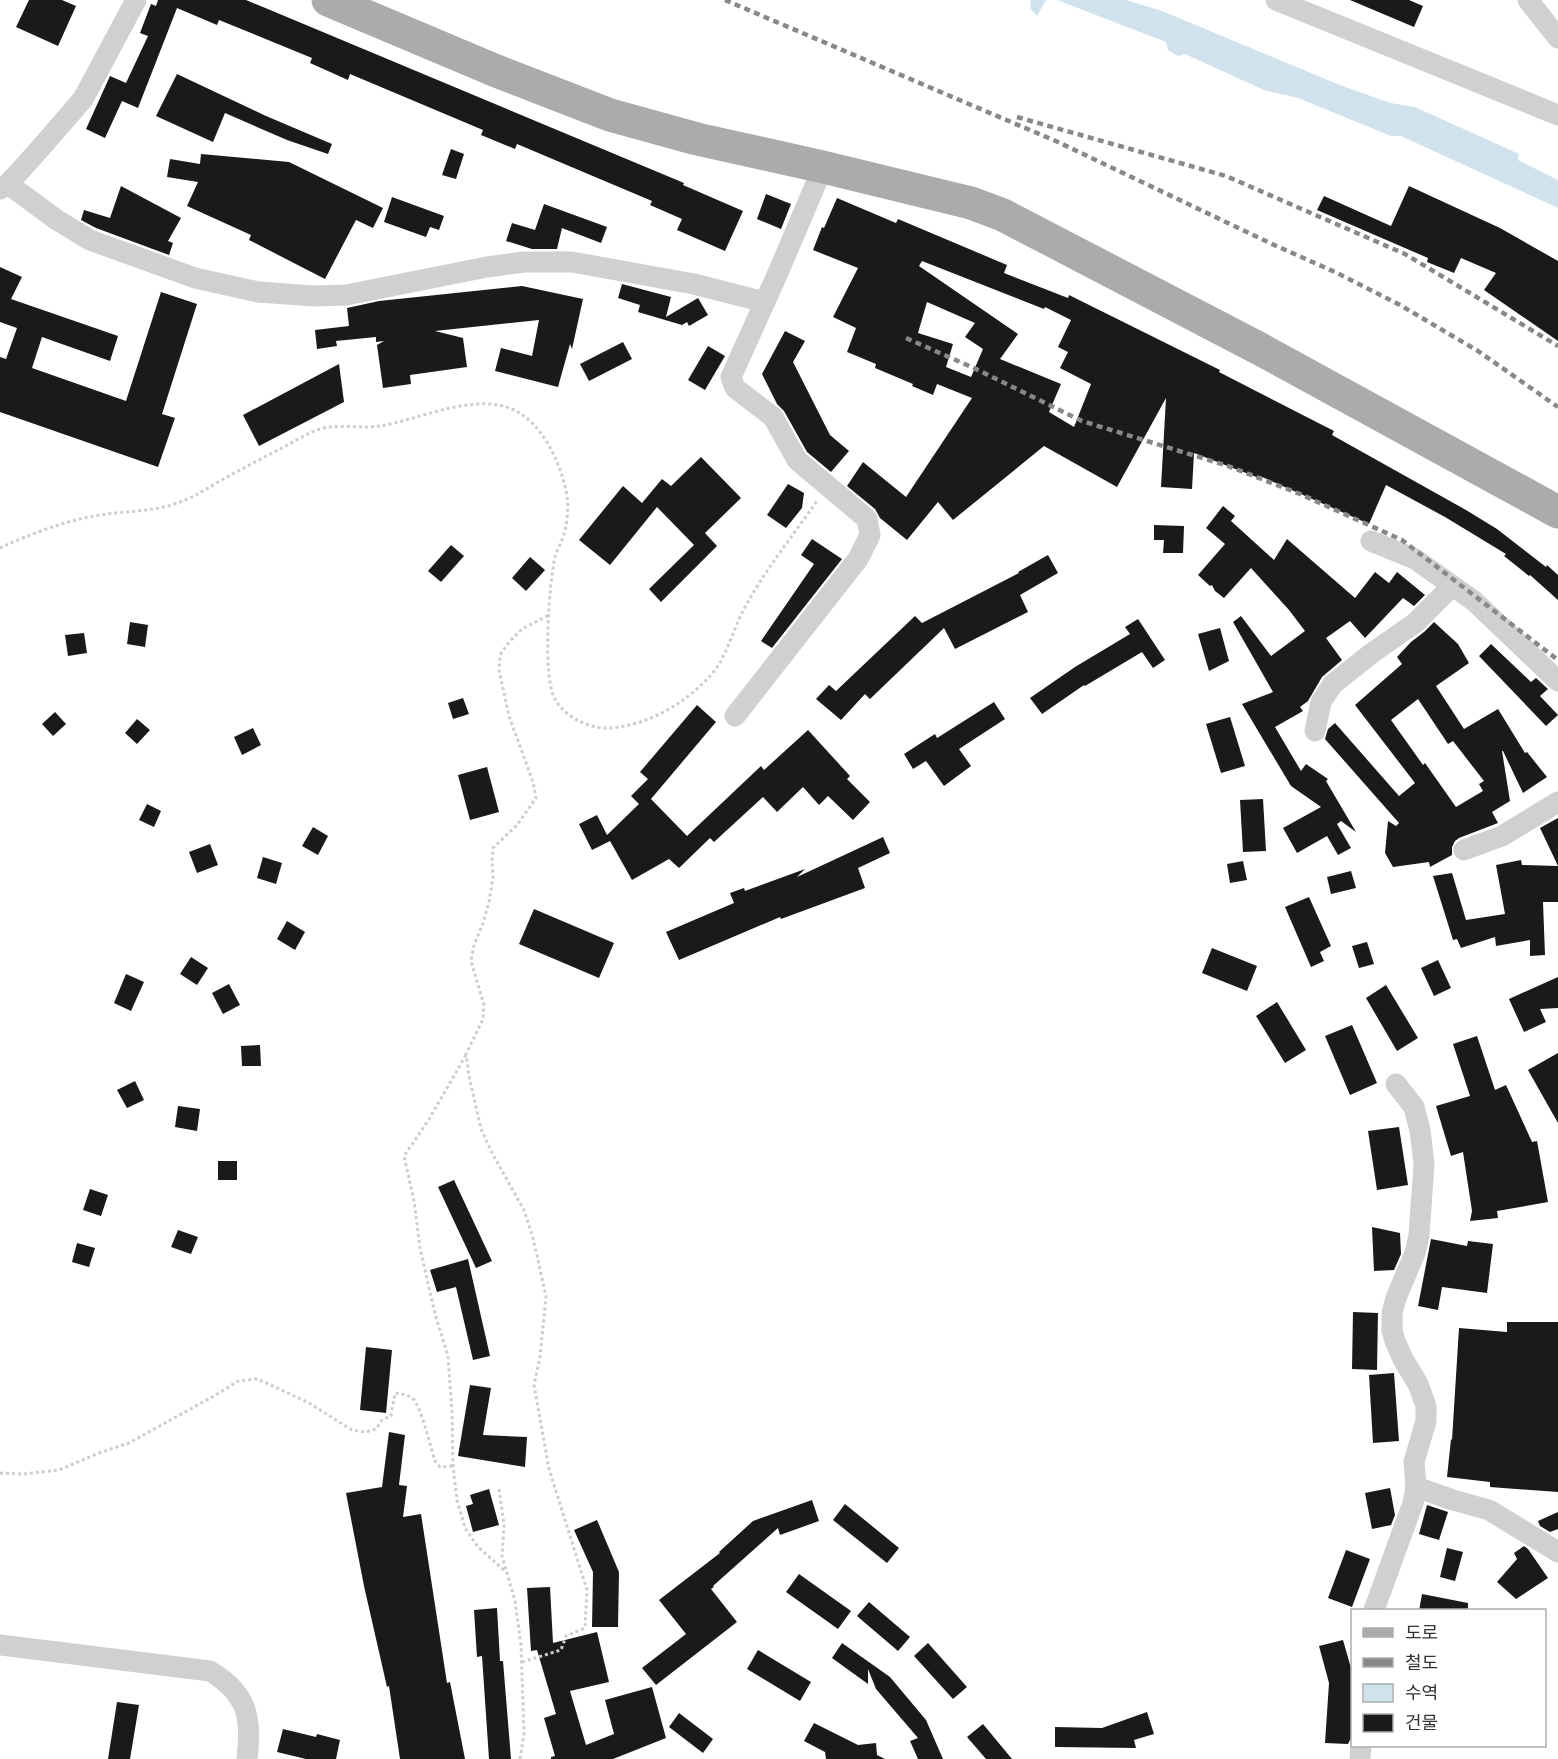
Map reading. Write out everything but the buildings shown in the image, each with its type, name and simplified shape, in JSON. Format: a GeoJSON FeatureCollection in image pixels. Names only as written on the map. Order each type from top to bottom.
{"type":"FeatureCollection","features":[{"type":"Feature","properties":{"kind":"main road"},"geometry":{"type":"LineString","coordinates":[[328,0],[494,70],[610,115],[686,136],[971,203],[1003,215],[1260,349],[1558,512]]}},
{"type":"Feature","properties":{"kind":"street"},"geometry":{"type":"LineString","coordinates":[[136,0],[83,99],[38,152],[4,187],[90,240],[195,278],[258,292],[314,296],[346,295],[496,266],[524,262],[572,262],[694,284],[765,302]]}},
{"type":"Feature","properties":{"kind":"street"},"geometry":{"type":"LineString","coordinates":[[1276,0],[1558,115]]}},
{"type":"Feature","properties":{"kind":"street"},"geometry":{"type":"LineString","coordinates":[[1528,0],[1558,38]]}},
{"type":"Feature","properties":{"kind":"street"},"geometry":{"type":"LineString","coordinates":[[735,716],[858,559],[870,535],[867,519],[797,460],[773,417],[735,388],[730,377],[823,167]]}},
{"type":"Feature","properties":{"kind":"street"},"geometry":{"type":"LineString","coordinates":[[1371,541],[1415,559],[1474,601],[1558,681]]}},
{"type":"Feature","properties":{"kind":"street"},"geometry":{"type":"LineString","coordinates":[[1315,731],[1321,702],[1334,684],[1371,653],[1415,623],[1452,586]]}},
{"type":"Feature","properties":{"kind":"street"},"geometry":{"type":"LineString","coordinates":[[1464,850],[1502,836],[1558,802]]}},
{"type":"Feature","properties":{"kind":"street"},"geometry":{"type":"LineString","coordinates":[[1375,1609],[1389,1564],[1413,1503],[1416,1487],[1414,1462],[1426,1421],[1426,1406],[1418,1384],[1403,1359],[1392,1330],[1392,1313],[1396,1298],[1415,1254],[1419,1235],[1424,1164],[1420,1130],[1414,1107],[1396,1084]]}},
{"type":"Feature","properties":{"kind":"street"},"geometry":{"type":"LineString","coordinates":[[1416,1487],[1489,1510],[1558,1552]]}},
{"type":"Feature","properties":{"kind":"street"},"geometry":{"type":"LineString","coordinates":[[0,1645],[210,1671],[221,1678],[242,1700],[250,1734],[247,1759]]}},
{"type":"Feature","properties":{"kind":"path"},"geometry":{"type":"LineString","coordinates":[[0,548],[69,522],[100,515],[139,512],[170,506],[192,498],[320,428],[376,427],[477,403],[503,406],[523,415],[539,431],[560,471],[567,498],[566,530],[555,558],[549,615],[550,686],[555,700],[578,721],[599,728],[620,727],[646,719],[672,707],[694,693],[714,673],[730,642],[742,611],[770,566],[828,486]]}},
{"type":"Feature","properties":{"kind":"path"},"geometry":{"type":"LineString","coordinates":[[506,1572],[478,1547],[465,1528],[457,1500],[453,1466],[448,1356],[435,1314],[420,1248],[414,1201],[404,1156],[428,1121],[483,1019],[484,1005],[471,961],[489,902],[493,877],[493,848],[517,825],[536,798],[533,782],[509,716],[499,670],[500,655],[522,629],[549,615]]}},
{"type":"Feature","properties":{"kind":"path"},"geometry":{"type":"LineString","coordinates":[[466,1054],[481,1129],[524,1210],[546,1296],[540,1357],[534,1385],[549,1469],[586,1590],[585,1628],[566,1636],[561,1650],[522,1662]]}},
{"type":"Feature","properties":{"kind":"path"},"geometry":{"type":"LineString","coordinates":[[0,1473],[23,1474],[59,1470],[129,1443],[214,1396],[238,1380],[257,1380],[309,1402],[352,1430],[365,1432],[376,1429],[382,1420],[391,1416],[395,1393],[406,1395],[414,1400],[418,1408],[435,1461],[440,1467],[453,1466]]}},
{"type":"Feature","properties":{"kind":"path"},"geometry":{"type":"LineString","coordinates":[[499,1489],[504,1525],[502,1556],[515,1600],[521,1646],[524,1734],[520,1759]]}},
{"type":"Feature","properties":{"kind":"water"},"geometry":{"type":"Polygon","coordinates":[[[1030,0],[1046,0],[1037,16],[1030,8],[1030,0]]]}},
{"type":"Feature","properties":{"kind":"water"},"geometry":{"type":"Polygon","coordinates":[[[1057,0],[1126,0],[1162,11],[1340,85],[1390,103],[1415,107],[1519,154],[1518,160],[1558,180],[1558,208],[1401,136],[1391,136],[1298,98],[1264,90],[1185,54],[1178,56],[1168,50],[1166,42],[1057,0]]]}},
{"type":"Feature","properties":{"kind":"railway"},"geometry":{"type":"LineString","coordinates":[[725,0],[1058,142],[1335,272],[1400,305],[1478,351],[1558,407]]}},
{"type":"Feature","properties":{"kind":"railway"},"geometry":{"type":"LineString","coordinates":[[1017,117],[1226,176],[1405,254],[1558,346]]}},
{"type":"Feature","properties":{"kind":"railway"},"geometry":{"type":"LineString","coordinates":[[906,338],[976,369],[1082,421],[1228,466],[1300,494],[1402,540],[1558,660]]}}]}
